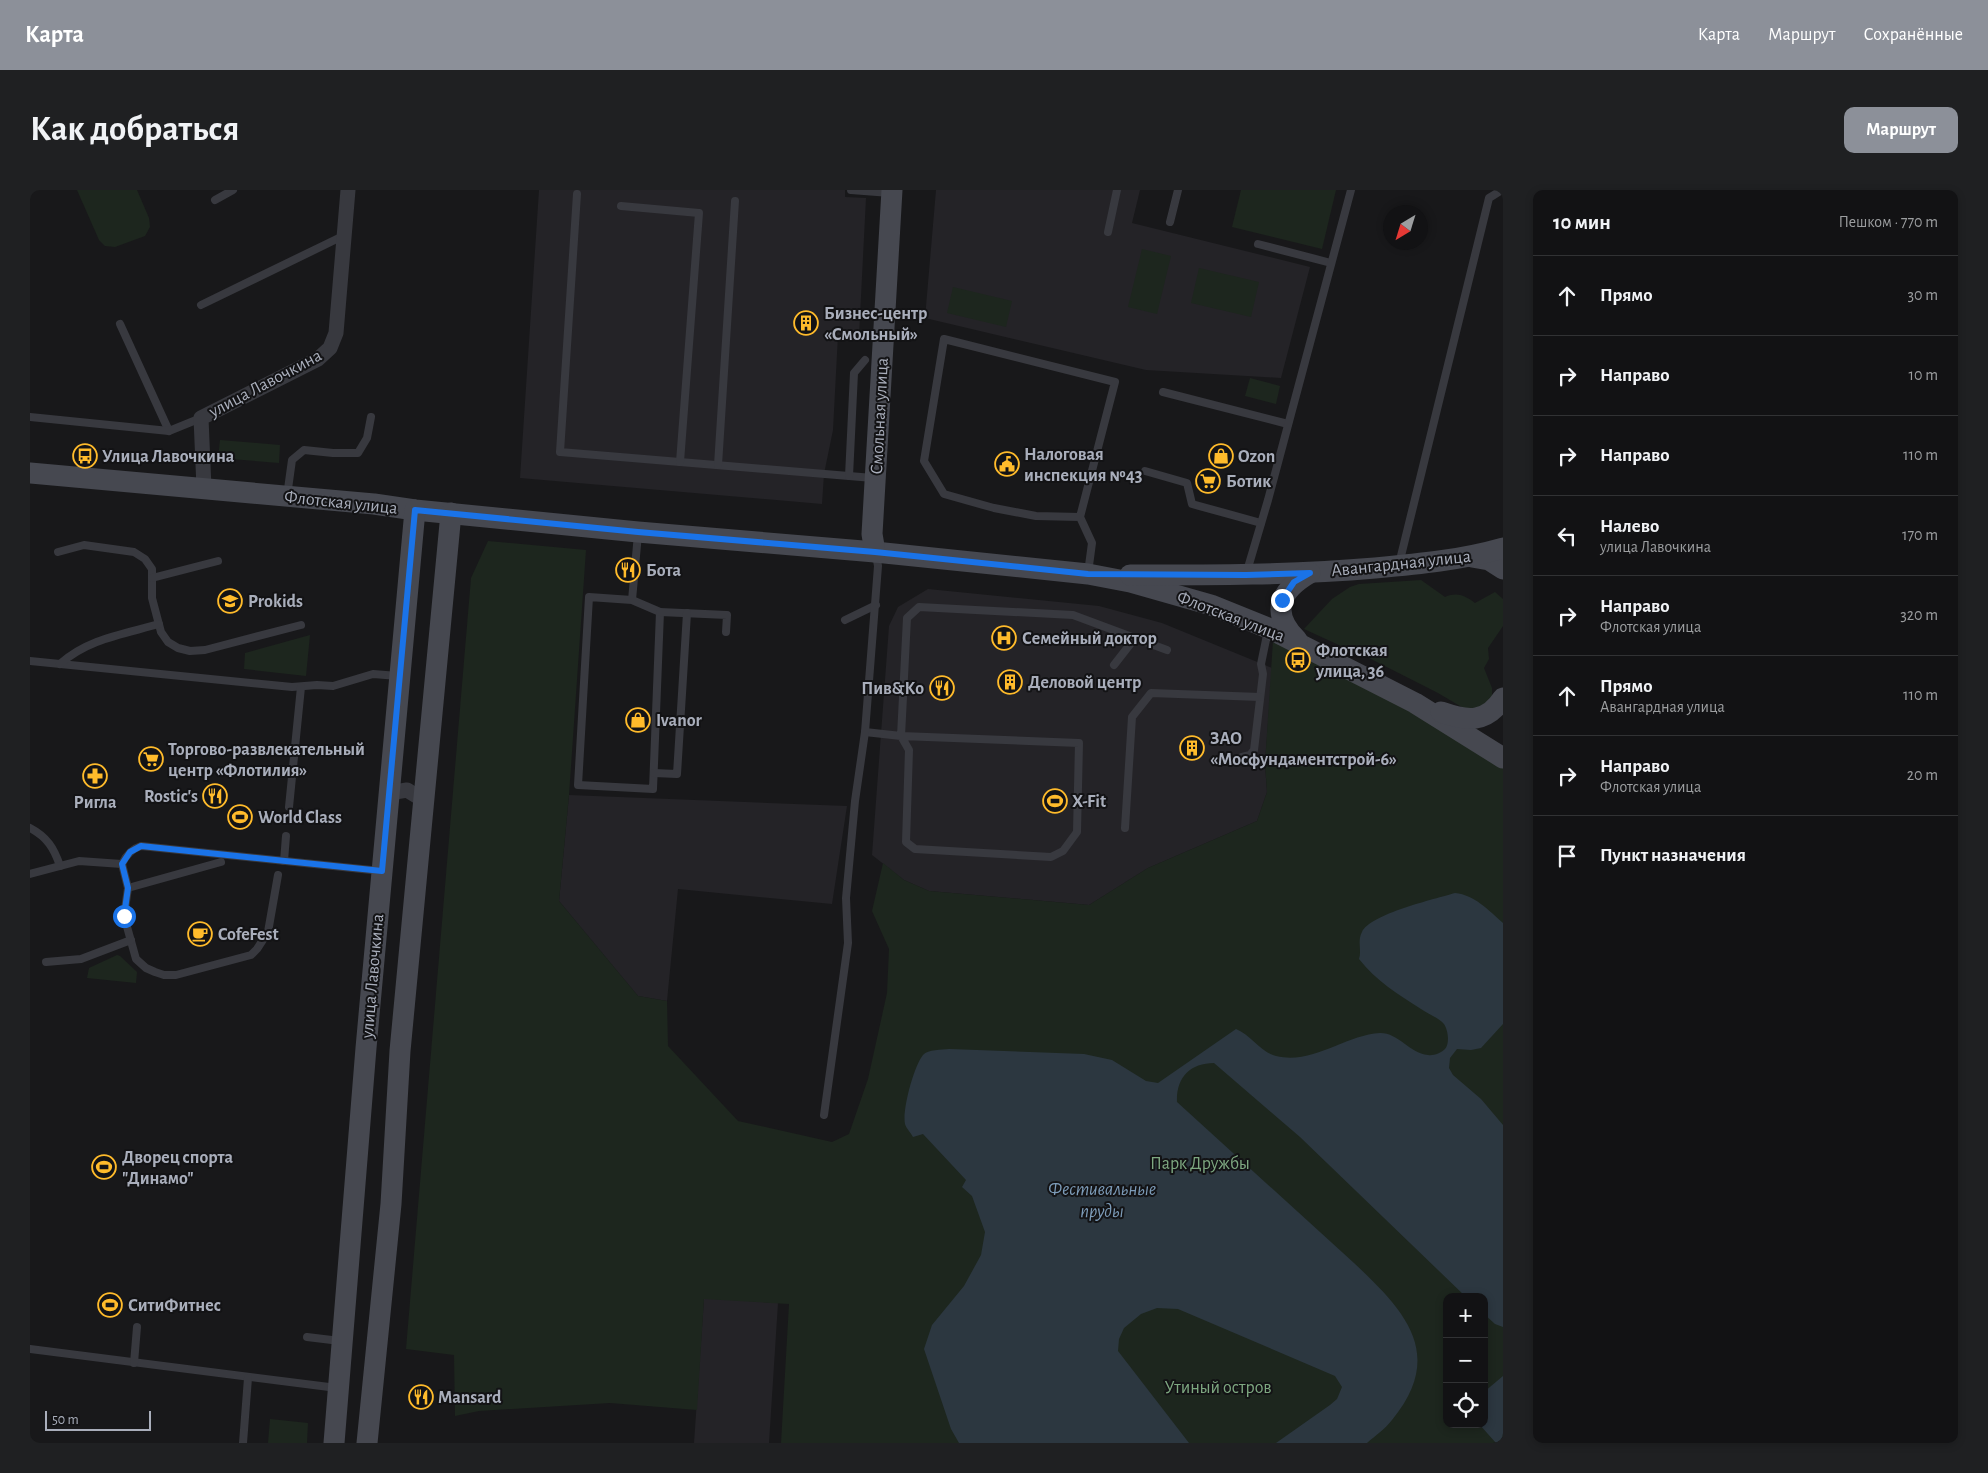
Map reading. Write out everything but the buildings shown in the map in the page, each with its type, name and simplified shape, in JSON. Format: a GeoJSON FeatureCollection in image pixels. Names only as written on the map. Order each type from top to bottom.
{"type":"FeatureCollection","features":[{"type":"Feature","properties":{"kind":"main road","name":"Смольная улица"},"geometry":{"type":"LineString","coordinates":[[875,552],[872,534],[892,192]]}},
{"type":"Feature","properties":{"kind":"main road","name":"Флотская улица"},"geometry":{"type":"LineString","coordinates":[[30,473],[374,504],[415,510],[638,532],[875,552],[1088,574],[1130,582],[1211,605],[1299,642],[1415,703],[1503,758]]}},
{"type":"Feature","properties":{"kind":"main road","name":"улица Лавочкина"},"geometry":{"type":"LineString","coordinates":[[334,1443],[382,871],[415,510]]}},
{"type":"Feature","properties":{"kind":"main road","name":"улица Лавочкина"},"geometry":{"type":"LineString","coordinates":[[367,1443],[391,1204],[400,1051],[451,513]]}},
{"type":"Feature","properties":{"kind":"main road","name":"Авангардная улица"},"geometry":{"type":"LineString","coordinates":[[1088,574],[1246,575],[1310,573],[1398,566],[1472,557],[1503,548]]}},
{"type":"Feature","properties":{"kind":"main road"},"geometry":{"type":"LineString","coordinates":[[1472,557],[1489,560],[1503,569]]}},
{"type":"Feature","properties":{"kind":"main road","name":"Флотская улица"},"geometry":{"type":"LineString","coordinates":[[1299,642],[1282,623],[1280,611],[1282,600],[1294,582],[1310,573]]}},
{"type":"Feature","properties":{"kind":"main road","name":"Флотская улица"},"geometry":{"type":"LineString","coordinates":[[1415,703],[1458,718],[1475,719],[1489,714],[1503,698]]}},
{"type":"Feature","properties":{"kind":"street","name":"улица Лавочкина"},"geometry":{"type":"LineString","coordinates":[[204,488],[201,418],[318,359],[330,348],[336,333],[348,190]]}},
{"type":"Feature","properties":{"kind":"street"},"geometry":{"type":"LineString","coordinates":[[388,803],[395,792],[406,790],[420,798],[423,806]]}},
{"type":"Feature","properties":{"kind":"lane"},"geometry":{"type":"LineString","coordinates":[[215,200],[233,190]]}},
{"type":"Feature","properties":{"kind":"lane"},"geometry":{"type":"LineString","coordinates":[[851,190],[892,192]]}},
{"type":"Feature","properties":{"kind":"lane"},"geometry":{"type":"LineString","coordinates":[[1108,232],[1117,190]]}},
{"type":"Feature","properties":{"kind":"lane"},"geometry":{"type":"LineString","coordinates":[[1170,222],[1178,190]]}},
{"type":"Feature","properties":{"kind":"lane"},"geometry":{"type":"LineString","coordinates":[[1246,575],[1351,190]]}},
{"type":"Feature","properties":{"kind":"lane"},"geometry":{"type":"LineString","coordinates":[[1398,566],[1489,198],[1502,190]]}},
{"type":"Feature","properties":{"kind":"lane"},"geometry":{"type":"LineString","coordinates":[[577,194],[560,452],[875,478]]}},
{"type":"Feature","properties":{"kind":"lane"},"geometry":{"type":"LineString","coordinates":[[718,465],[735,201]]}},
{"type":"Feature","properties":{"kind":"lane"},"geometry":{"type":"LineString","coordinates":[[620,206],[699,212],[680,462]]}},
{"type":"Feature","properties":{"kind":"lane"},"geometry":{"type":"LineString","coordinates":[[201,305],[344,234]]}},
{"type":"Feature","properties":{"kind":"lane"},"geometry":{"type":"LineString","coordinates":[[1258,244],[1331,263]]}},
{"type":"Feature","properties":{"kind":"lane"},"geometry":{"type":"LineString","coordinates":[[120,324],[168,431]]}},
{"type":"Feature","properties":{"kind":"lane"},"geometry":{"type":"LineString","coordinates":[[1080,517],[1036,516],[994,508],[944,494],[924,461],[944,340],[1115,382],[1080,517],[1092,543],[1088,574]]}},
{"type":"Feature","properties":{"kind":"lane"},"geometry":{"type":"LineString","coordinates":[[849,476],[854,374],[864,360]]}},
{"type":"Feature","properties":{"kind":"lane"},"geometry":{"type":"LineString","coordinates":[[1163,392],[1288,424]]}},
{"type":"Feature","properties":{"kind":"lane"},"geometry":{"type":"LineString","coordinates":[[30,417],[168,431],[201,418]]}},
{"type":"Feature","properties":{"kind":"lane"},"geometry":{"type":"LineString","coordinates":[[287,496],[292,460],[304,450],[358,454],[367,438],[371,417]]}},
{"type":"Feature","properties":{"kind":"lane"},"geometry":{"type":"LineString","coordinates":[[1144,471],[1187,483],[1192,504],[1261,523]]}},
{"type":"Feature","properties":{"kind":"lane"},"geometry":{"type":"LineString","coordinates":[[632,600],[638,532]]}},
{"type":"Feature","properties":{"kind":"lane"},"geometry":{"type":"LineString","coordinates":[[58,552],[84,545],[134,552],[142,556],[152,569],[152,598],[161,632],[168,642],[190,652],[205,650],[301,625]]}},
{"type":"Feature","properties":{"kind":"lane"},"geometry":{"type":"LineString","coordinates":[[824,1115],[848,943],[845,905],[865,732],[876,605],[878,566],[875,552]]}},
{"type":"Feature","properties":{"kind":"lane"},"geometry":{"type":"LineString","coordinates":[[152,578],[218,560]]}},
{"type":"Feature","properties":{"kind":"lane"},"geometry":{"type":"LineString","coordinates":[[660,612],[653,789],[578,785],[589,597],[632,600],[660,612],[727,614],[726,632]]}},
{"type":"Feature","properties":{"kind":"lane"},"geometry":{"type":"LineString","coordinates":[[845,620],[876,605]]}},
{"type":"Feature","properties":{"kind":"lane"},"geometry":{"type":"LineString","coordinates":[[865,732],[901,736],[1079,743],[1077,832],[1063,851],[1051,857],[915,849],[906,842],[909,750],[901,736],[907,618],[919,607],[1073,616],[1167,650]]}},
{"type":"Feature","properties":{"kind":"lane"},"geometry":{"type":"LineString","coordinates":[[654,773],[677,774],[687,613]]}},
{"type":"Feature","properties":{"kind":"lane"},"geometry":{"type":"LineString","coordinates":[[60,664],[75,651],[89,644],[159,624]]}},
{"type":"Feature","properties":{"kind":"lane"},"geometry":{"type":"LineString","coordinates":[[1242,757],[1250,755],[1254,750],[1263,674],[1261,664],[1268,628]]}},
{"type":"Feature","properties":{"kind":"lane"},"geometry":{"type":"LineString","coordinates":[[1114,665],[1135,638]]}},
{"type":"Feature","properties":{"kind":"lane"},"geometry":{"type":"LineString","coordinates":[[30,661],[301,687],[336,685],[373,674],[400,676]]}},
{"type":"Feature","properties":{"kind":"lane"},"geometry":{"type":"LineString","coordinates":[[289,807],[301,687]]}},
{"type":"Feature","properties":{"kind":"lane"},"geometry":{"type":"LineString","coordinates":[[1125,828],[1132,717],[1151,693],[1260,697]]}},
{"type":"Feature","properties":{"kind":"lane"},"geometry":{"type":"LineString","coordinates":[[30,828],[47,840],[53,848],[60,866]]}},
{"type":"Feature","properties":{"kind":"lane"},"geometry":{"type":"LineString","coordinates":[[284,861],[286,836]]}},
{"type":"Feature","properties":{"kind":"lane"},"geometry":{"type":"LineString","coordinates":[[278,875],[268,932],[263,942],[251,955],[176,975],[164,975],[146,968],[136,959],[124,914],[128,888],[122,864],[130,852],[141,846],[382,871]]}},
{"type":"Feature","properties":{"kind":"lane"},"geometry":{"type":"LineString","coordinates":[[30,874],[83,861],[122,864]]}},
{"type":"Feature","properties":{"kind":"lane"},"geometry":{"type":"LineString","coordinates":[[128,888],[221,862]]}},
{"type":"Feature","properties":{"kind":"lane"},"geometry":{"type":"LineString","coordinates":[[46,962],[80,959],[130,940]]}},
{"type":"Feature","properties":{"kind":"lane"},"geometry":{"type":"LineString","coordinates":[[134,1363],[136,1327]]}},
{"type":"Feature","properties":{"kind":"lane"},"geometry":{"type":"LineString","coordinates":[[307,1338],[342,1341]]}},
{"type":"Feature","properties":{"kind":"lane"},"geometry":{"type":"LineString","coordinates":[[30,1349],[339,1388]]}},
{"type":"Feature","properties":{"kind":"lane"},"geometry":{"type":"LineString","coordinates":[[242,1443],[248,1378]]}},
{"type":"Feature","properties":{"kind":"shaded area"},"geometry":{"type":"Polygon","coordinates":[[[539,190],[845,190],[845,197],[866,198],[859,336],[838,335],[833,430],[824,474],[822,504],[520,478],[539,190]]]}},
{"type":"Feature","properties":{"kind":"shaded area"},"geometry":{"type":"Polygon","coordinates":[[[936,190],[1140,190],[1132,223],[1310,267],[1281,378],[1146,370],[925,318],[936,190]]]}},
{"type":"Feature","properties":{"kind":"shaded area"},"geometry":{"type":"Polygon","coordinates":[[[928,589],[1099,606],[1162,623],[1272,668],[1265,764],[1267,792],[1257,821],[1148,868],[1089,905],[929,891],[904,880],[872,855],[889,626],[898,607],[928,589]]]}},
{"type":"Feature","properties":{"kind":"shaded area"},"geometry":{"type":"Polygon","coordinates":[[[569,795],[847,806],[832,904],[678,889],[667,1001],[638,996],[559,901],[569,795]]]}},
{"type":"Feature","properties":{"kind":"shaded area"},"geometry":{"type":"Polygon","coordinates":[[[704,1298],[778,1303],[769,1443],[694,1443],[704,1298]]]}},
{"type":"Feature","properties":{"kind":"green space"},"geometry":{"type":"Polygon","coordinates":[[[77,190],[137,190],[149,218],[150,227],[145,236],[115,247],[105,246],[99,240],[77,190]]]}},
{"type":"Feature","properties":{"kind":"green space"},"geometry":{"type":"Polygon","coordinates":[[[1241,190],[1336,190],[1322,249],[1232,227],[1241,190]]]}},
{"type":"Feature","properties":{"kind":"green space"},"geometry":{"type":"Polygon","coordinates":[[[1142,249],[1171,256],[1157,314],[1128,307],[1142,249]]]}},
{"type":"Feature","properties":{"kind":"green space"},"geometry":{"type":"Polygon","coordinates":[[[1199,268],[1259,282],[1251,317],[1191,303],[1199,268]]]}},
{"type":"Feature","properties":{"kind":"green space"},"geometry":{"type":"Polygon","coordinates":[[[953,287],[1012,301],[1006,327],[947,313],[953,287]]]}},
{"type":"Feature","properties":{"kind":"green space"},"geometry":{"type":"Polygon","coordinates":[[[1250,378],[1280,386],[1276,404],[1245,396],[1250,378]]]}},
{"type":"Feature","properties":{"kind":"green space"},"geometry":{"type":"Polygon","coordinates":[[[220,440],[280,445],[279,463],[218,458],[220,440]]]}},
{"type":"Feature","properties":{"kind":"green space","name":"Парк Дружбы"},"geometry":{"type":"Polygon","coordinates":[[[488,541],[586,550],[569,795],[559,901],[638,996],[667,1001],[668,1046],[738,1121],[832,1142],[849,1134],[868,1079],[887,993],[889,949],[872,911],[883,863],[904,880],[929,891],[1089,905],[1148,868],[1257,821],[1267,792],[1265,764],[1273,640],[1381,692],[1503,763],[1503,1443],[781,1443],[789,1304],[704,1299],[697,1410],[610,1403],[479,1411],[455,1416],[454,1355],[406,1349],[471,578],[488,541]]]}},
{"type":"Feature","properties":{"kind":"green space"},"geometry":{"type":"Polygon","coordinates":[[[1421,580],[1445,597],[1460,595],[1475,603],[1495,592],[1503,599],[1503,626],[1488,648],[1489,659],[1484,668],[1492,688],[1492,698],[1475,710],[1465,709],[1369,658],[1352,646],[1341,646],[1304,629],[1332,599],[1350,587],[1359,584],[1421,580]]]}},
{"type":"Feature","properties":{"kind":"green space"},"geometry":{"type":"Polygon","coordinates":[[[310,635],[306,676],[244,669],[245,653],[310,635]]]}},
{"type":"Feature","properties":{"kind":"green space"},"geometry":{"type":"Polygon","coordinates":[[[117,955],[137,972],[136,983],[87,978],[89,968],[117,955]]]}},
{"type":"Feature","properties":{"kind":"green space"},"geometry":{"type":"Polygon","coordinates":[[[270,1419],[308,1423],[307,1443],[268,1443],[270,1419]]]}},
{"type":"Feature","properties":{"kind":"water","name":"Фестивальные пруды"},"geometry":{"type":"Polygon","coordinates":[[[1455,893],[1462,894],[1475,900],[1503,923],[1503,1024],[1481,1048],[1471,1050],[1457,1049],[1450,1058],[1449,1068],[1453,1075],[1481,1099],[1503,1125],[1503,1327],[1495,1324],[1488,1318],[1488,1293],[1462,1293],[1300,1137],[1214,1063],[1205,1064],[1191,1069],[1182,1079],[1177,1093],[1177,1102],[1354,1263],[1389,1298],[1403,1316],[1412,1335],[1417,1354],[1416,1374],[1408,1396],[1392,1420],[1367,1443],[1276,1443],[1337,1399],[1342,1387],[1335,1376],[1178,1309],[1157,1308],[1141,1314],[1124,1328],[1119,1339],[1118,1351],[1189,1443],[959,1443],[951,1429],[924,1349],[932,1325],[964,1286],[981,1255],[985,1232],[972,1196],[962,1187],[966,1180],[923,1134],[913,1137],[906,1127],[905,1109],[916,1068],[923,1055],[932,1051],[949,1049],[1084,1054],[1112,1060],[1146,1081],[1158,1083],[1236,1029],[1270,1054],[1290,1058],[1316,1053],[1354,1039],[1380,1033],[1393,1036],[1415,1051],[1435,1055],[1445,1049],[1448,1043],[1444,1024],[1380,981],[1359,959],[1360,939],[1367,925],[1404,908],[1455,893]]]}},
{"type":"Feature","properties":{"kind":"water"},"geometry":{"type":"Polygon","coordinates":[[[1503,1376],[1503,1443],[1496,1443],[1483,1428],[1488,1428],[1488,1389],[1503,1376]]]}},
{"type":"Feature","properties":{"kind":"place","name":"Бизнес-центр «Смольный»"},"geometry":{"type":"Point","coordinates":[806,323]}},
{"type":"Feature","properties":{"kind":"place","name":"Улица Лавочкина"},"geometry":{"type":"Point","coordinates":[85,456]}},
{"type":"Feature","properties":{"kind":"place","name":"Ozon"},"geometry":{"type":"Point","coordinates":[1221,456]}},
{"type":"Feature","properties":{"kind":"place","name":"Налоговая инспекция №43"},"geometry":{"type":"Point","coordinates":[1007,464]}},
{"type":"Feature","properties":{"kind":"place","name":"Ботик"},"geometry":{"type":"Point","coordinates":[1208,481]}},
{"type":"Feature","properties":{"kind":"place","name":"Бота"},"geometry":{"type":"Point","coordinates":[628,570]}},
{"type":"Feature","properties":{"kind":"place","name":"Prokids"},"geometry":{"type":"Point","coordinates":[230,601]}},
{"type":"Feature","properties":{"kind":"place","name":"Семейный доктор"},"geometry":{"type":"Point","coordinates":[1004,638]}},
{"type":"Feature","properties":{"kind":"place","name":"Флотская улица, 36"},"geometry":{"type":"Point","coordinates":[1298,660]}},
{"type":"Feature","properties":{"kind":"place","name":"Деловой центр"},"geometry":{"type":"Point","coordinates":[1010,682]}},
{"type":"Feature","properties":{"kind":"place","name":"Пив&Ко"},"geometry":{"type":"Point","coordinates":[942,688]}},
{"type":"Feature","properties":{"kind":"place","name":"Ivanor"},"geometry":{"type":"Point","coordinates":[638,720]}},
{"type":"Feature","properties":{"kind":"place","name":"ЗАО «Мосфундаментстрой-6»"},"geometry":{"type":"Point","coordinates":[1192,748]}},
{"type":"Feature","properties":{"kind":"place","name":"Торгово-развлекательный центр «Флотилия»"},"geometry":{"type":"Point","coordinates":[151,759]}},
{"type":"Feature","properties":{"kind":"place","name":"Ригла"},"geometry":{"type":"Point","coordinates":[95,776]}},
{"type":"Feature","properties":{"kind":"place","name":"Rostic's"},"geometry":{"type":"Point","coordinates":[215,796]}},
{"type":"Feature","properties":{"kind":"place","name":"X-Fit"},"geometry":{"type":"Point","coordinates":[1055,801]}},
{"type":"Feature","properties":{"kind":"place","name":"World Class"},"geometry":{"type":"Point","coordinates":[240,817]}},
{"type":"Feature","properties":{"kind":"place","name":"CofeFest"},"geometry":{"type":"Point","coordinates":[200,934]}},
{"type":"Feature","properties":{"kind":"place","name":"Дворец спорта \"Динамо\""},"geometry":{"type":"Point","coordinates":[104,1167]}},
{"type":"Feature","properties":{"kind":"place","name":"СитиФитнес"},"geometry":{"type":"Point","coordinates":[110,1305]}},
{"type":"Feature","properties":{"kind":"place","name":"Mansard"},"geometry":{"type":"Point","coordinates":[421,1397]}},
{"type":"Feature","properties":{"kind":"route"},"geometry":{"type":"LineString","coordinates":[[124,916],[128,888],[122,864],[130,852],[141,846],[382,871],[415,510],[638,532],[875,552],[1088,574],[1246,575],[1310,573],[1294,582],[1282,600]]}},
{"type":"Feature","properties":{"kind":"park label","name":"Утиный остров"},"geometry":{"type":"Point","coordinates":[1218,1387]}}]}
